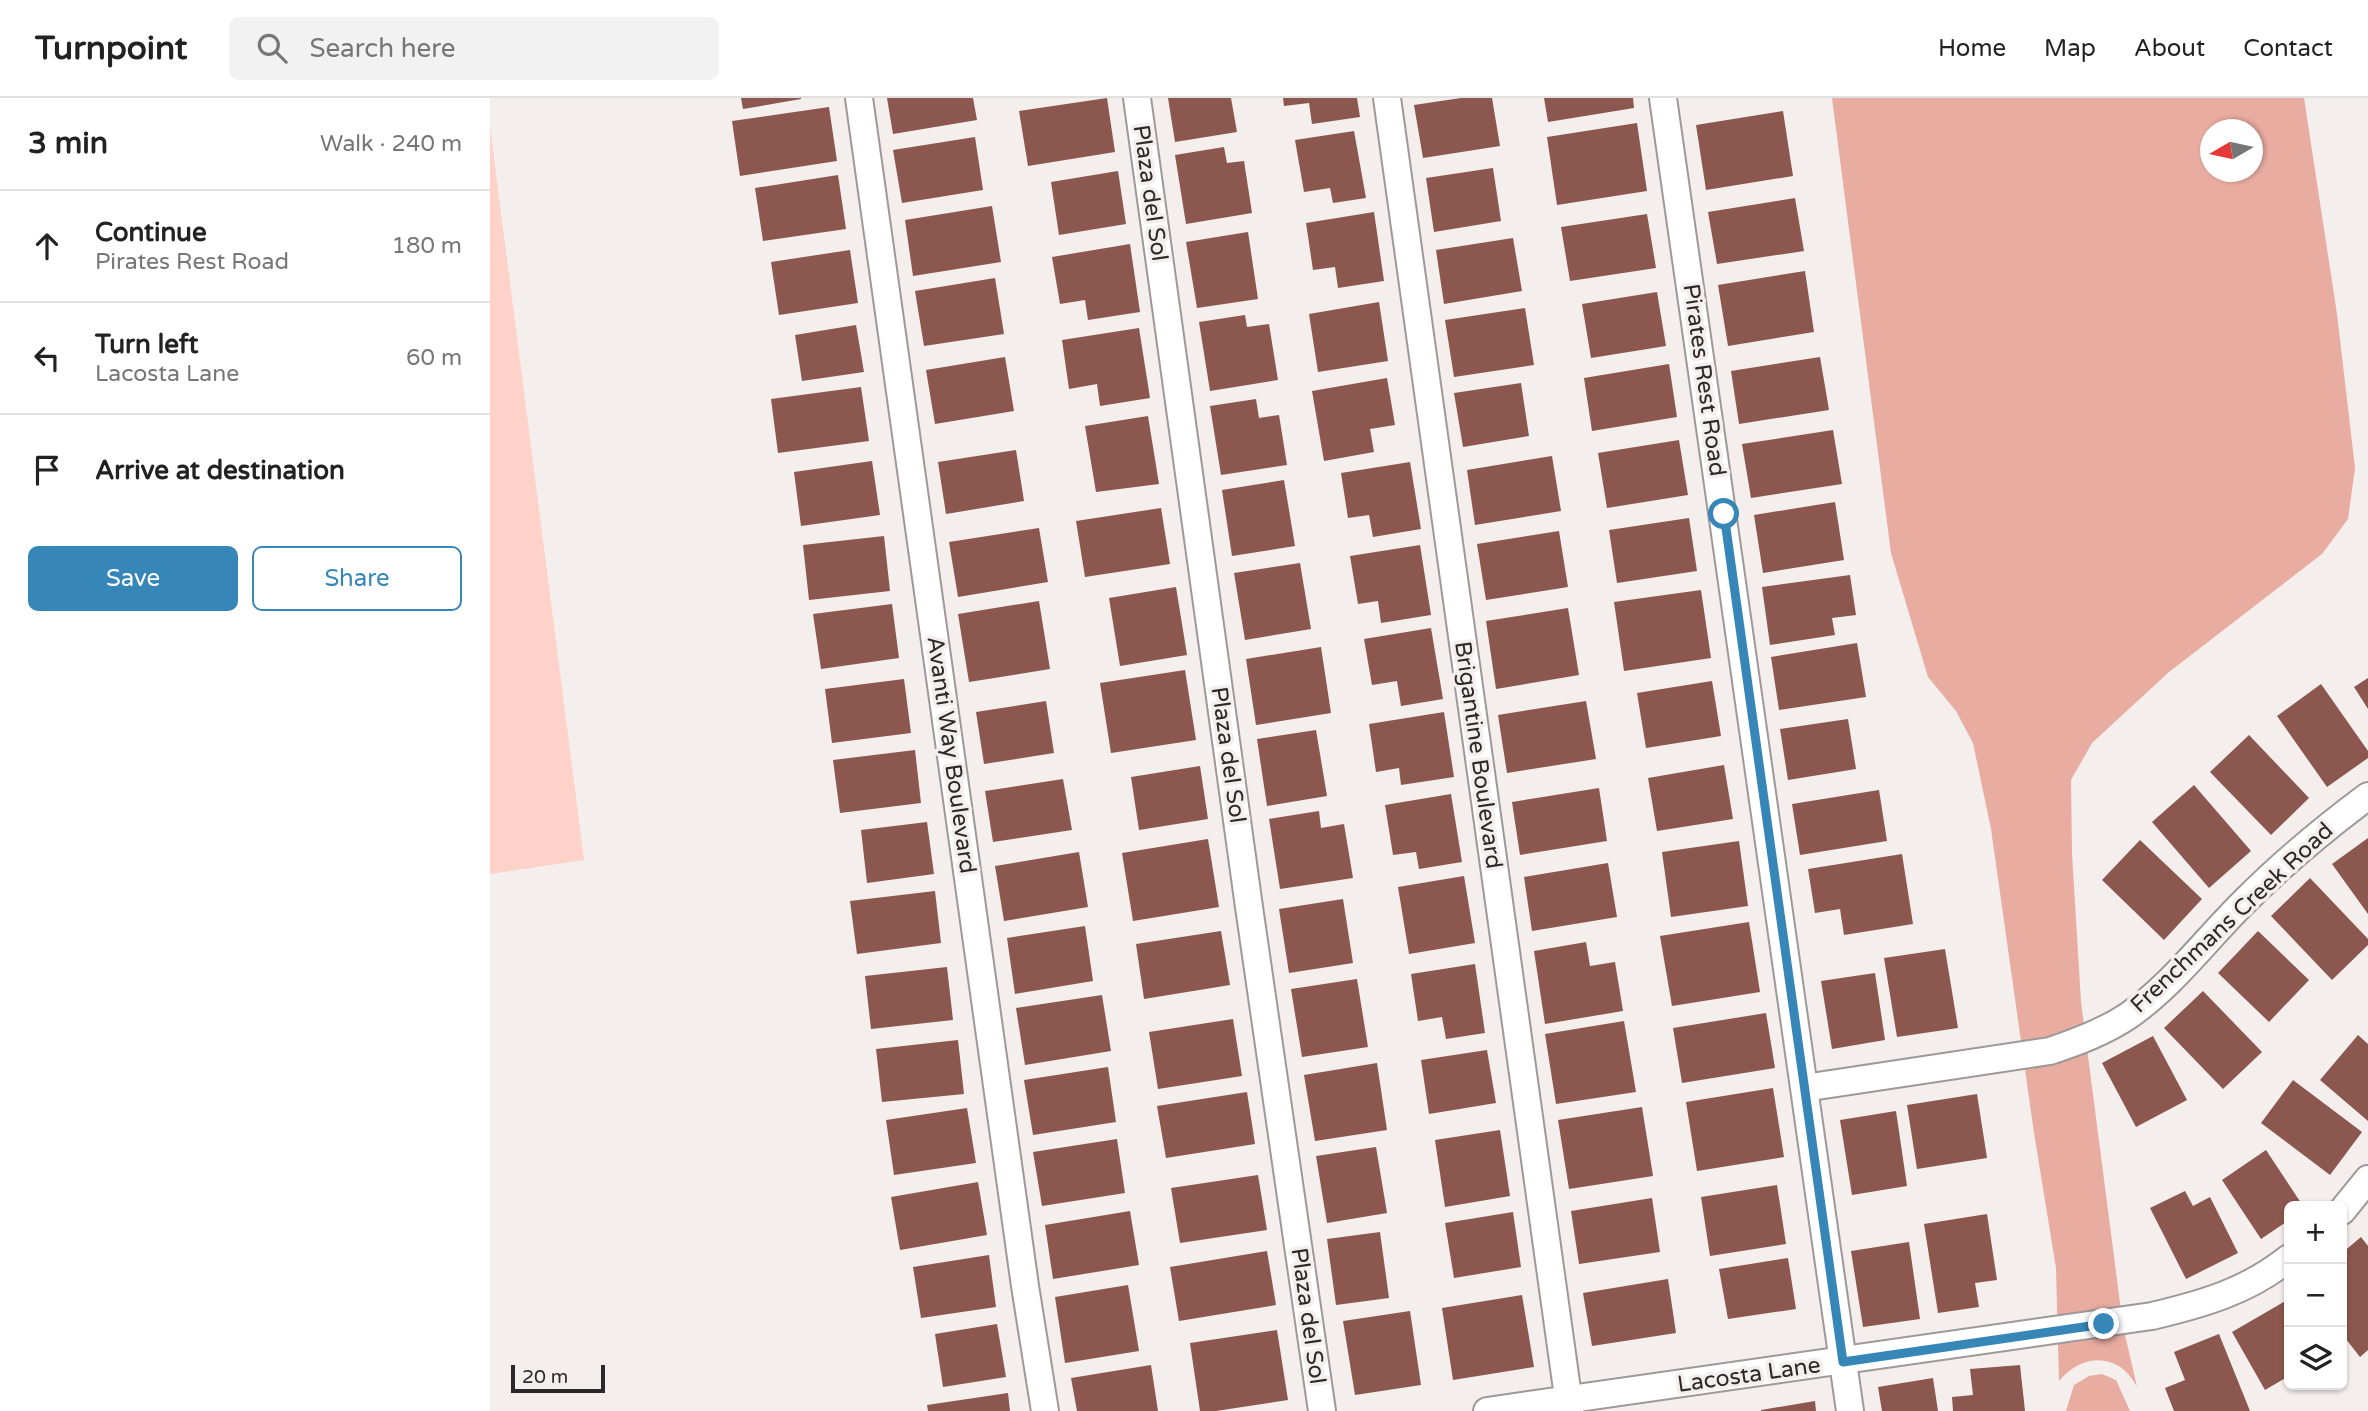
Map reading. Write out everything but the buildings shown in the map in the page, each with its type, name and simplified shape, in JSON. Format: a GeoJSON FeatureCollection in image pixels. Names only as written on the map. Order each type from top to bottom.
{"type":"FeatureCollection","features":[{"type":"Feature","properties":{"kind":"street","name":"Avanti Way Boulevard"},"geometry":{"type":"LineString","coordinates":[[859,98],[1017,1231],[1045,1411]]}},
{"type":"Feature","properties":{"kind":"street","name":"Plaza del Sol"},"geometry":{"type":"LineString","coordinates":[[1137,98],[1322,1411]]}},
{"type":"Feature","properties":{"kind":"street","name":"Brigantine Boulevard"},"geometry":{"type":"LineString","coordinates":[[1387,98],[1569,1406]]}},
{"type":"Feature","properties":{"kind":"street","name":"Pirates Rest Road"},"geometry":{"type":"LineString","coordinates":[[1663,98],[1850,1411]]}},
{"type":"Feature","properties":{"kind":"street","name":"Frenchmans Creek Road"},"geometry":{"type":"LineString","coordinates":[[1804,1088],[2050,1051],[2089,1038],[2128,1016],[2166,984],[2283,864],[2368,796]]}},
{"type":"Feature","properties":{"kind":"street"},"geometry":{"type":"LineString","coordinates":[[2347,1205],[2368,1179]]}},
{"type":"Feature","properties":{"kind":"street","name":"Lacosta Lane"},"geometry":{"type":"LineString","coordinates":[[1487,1411],[1569,1406],[2116,1322],[2193,1307],[2242,1289],[2284,1261]]}},
{"type":"Feature","properties":{"kind":"shaded area"},"geometry":{"type":"Polygon","coordinates":[[[1832,98],[2304,98],[2337,314],[2355,468],[2348,519],[2322,554],[2169,672],[2092,743],[2071,780],[2072,854],[2081,1002],[2123,1326],[2137,1387],[2121,1368],[2101,1360],[2079,1365],[2059,1381],[2056,1268],[1991,829],[1973,743],[1956,711],[1928,677],[1891,553],[1832,98]]]}},
{"type":"Feature","properties":{"kind":"shaded area"},"geometry":{"type":"Polygon","coordinates":[[[490,127],[584,860],[490,874],[490,127]]]}},
{"type":"Feature","properties":{"kind":"shaded area"},"geometry":{"type":"Polygon","coordinates":[[[2102,1374],[2116,1380],[2130,1411],[2066,1411],[2074,1385],[2089,1376],[2102,1374]]]}},
{"type":"Feature","properties":{"kind":"route"},"geometry":{"type":"LineString","coordinates":[[1724,514],[1843,1362],[2104,1324]]}}]}
